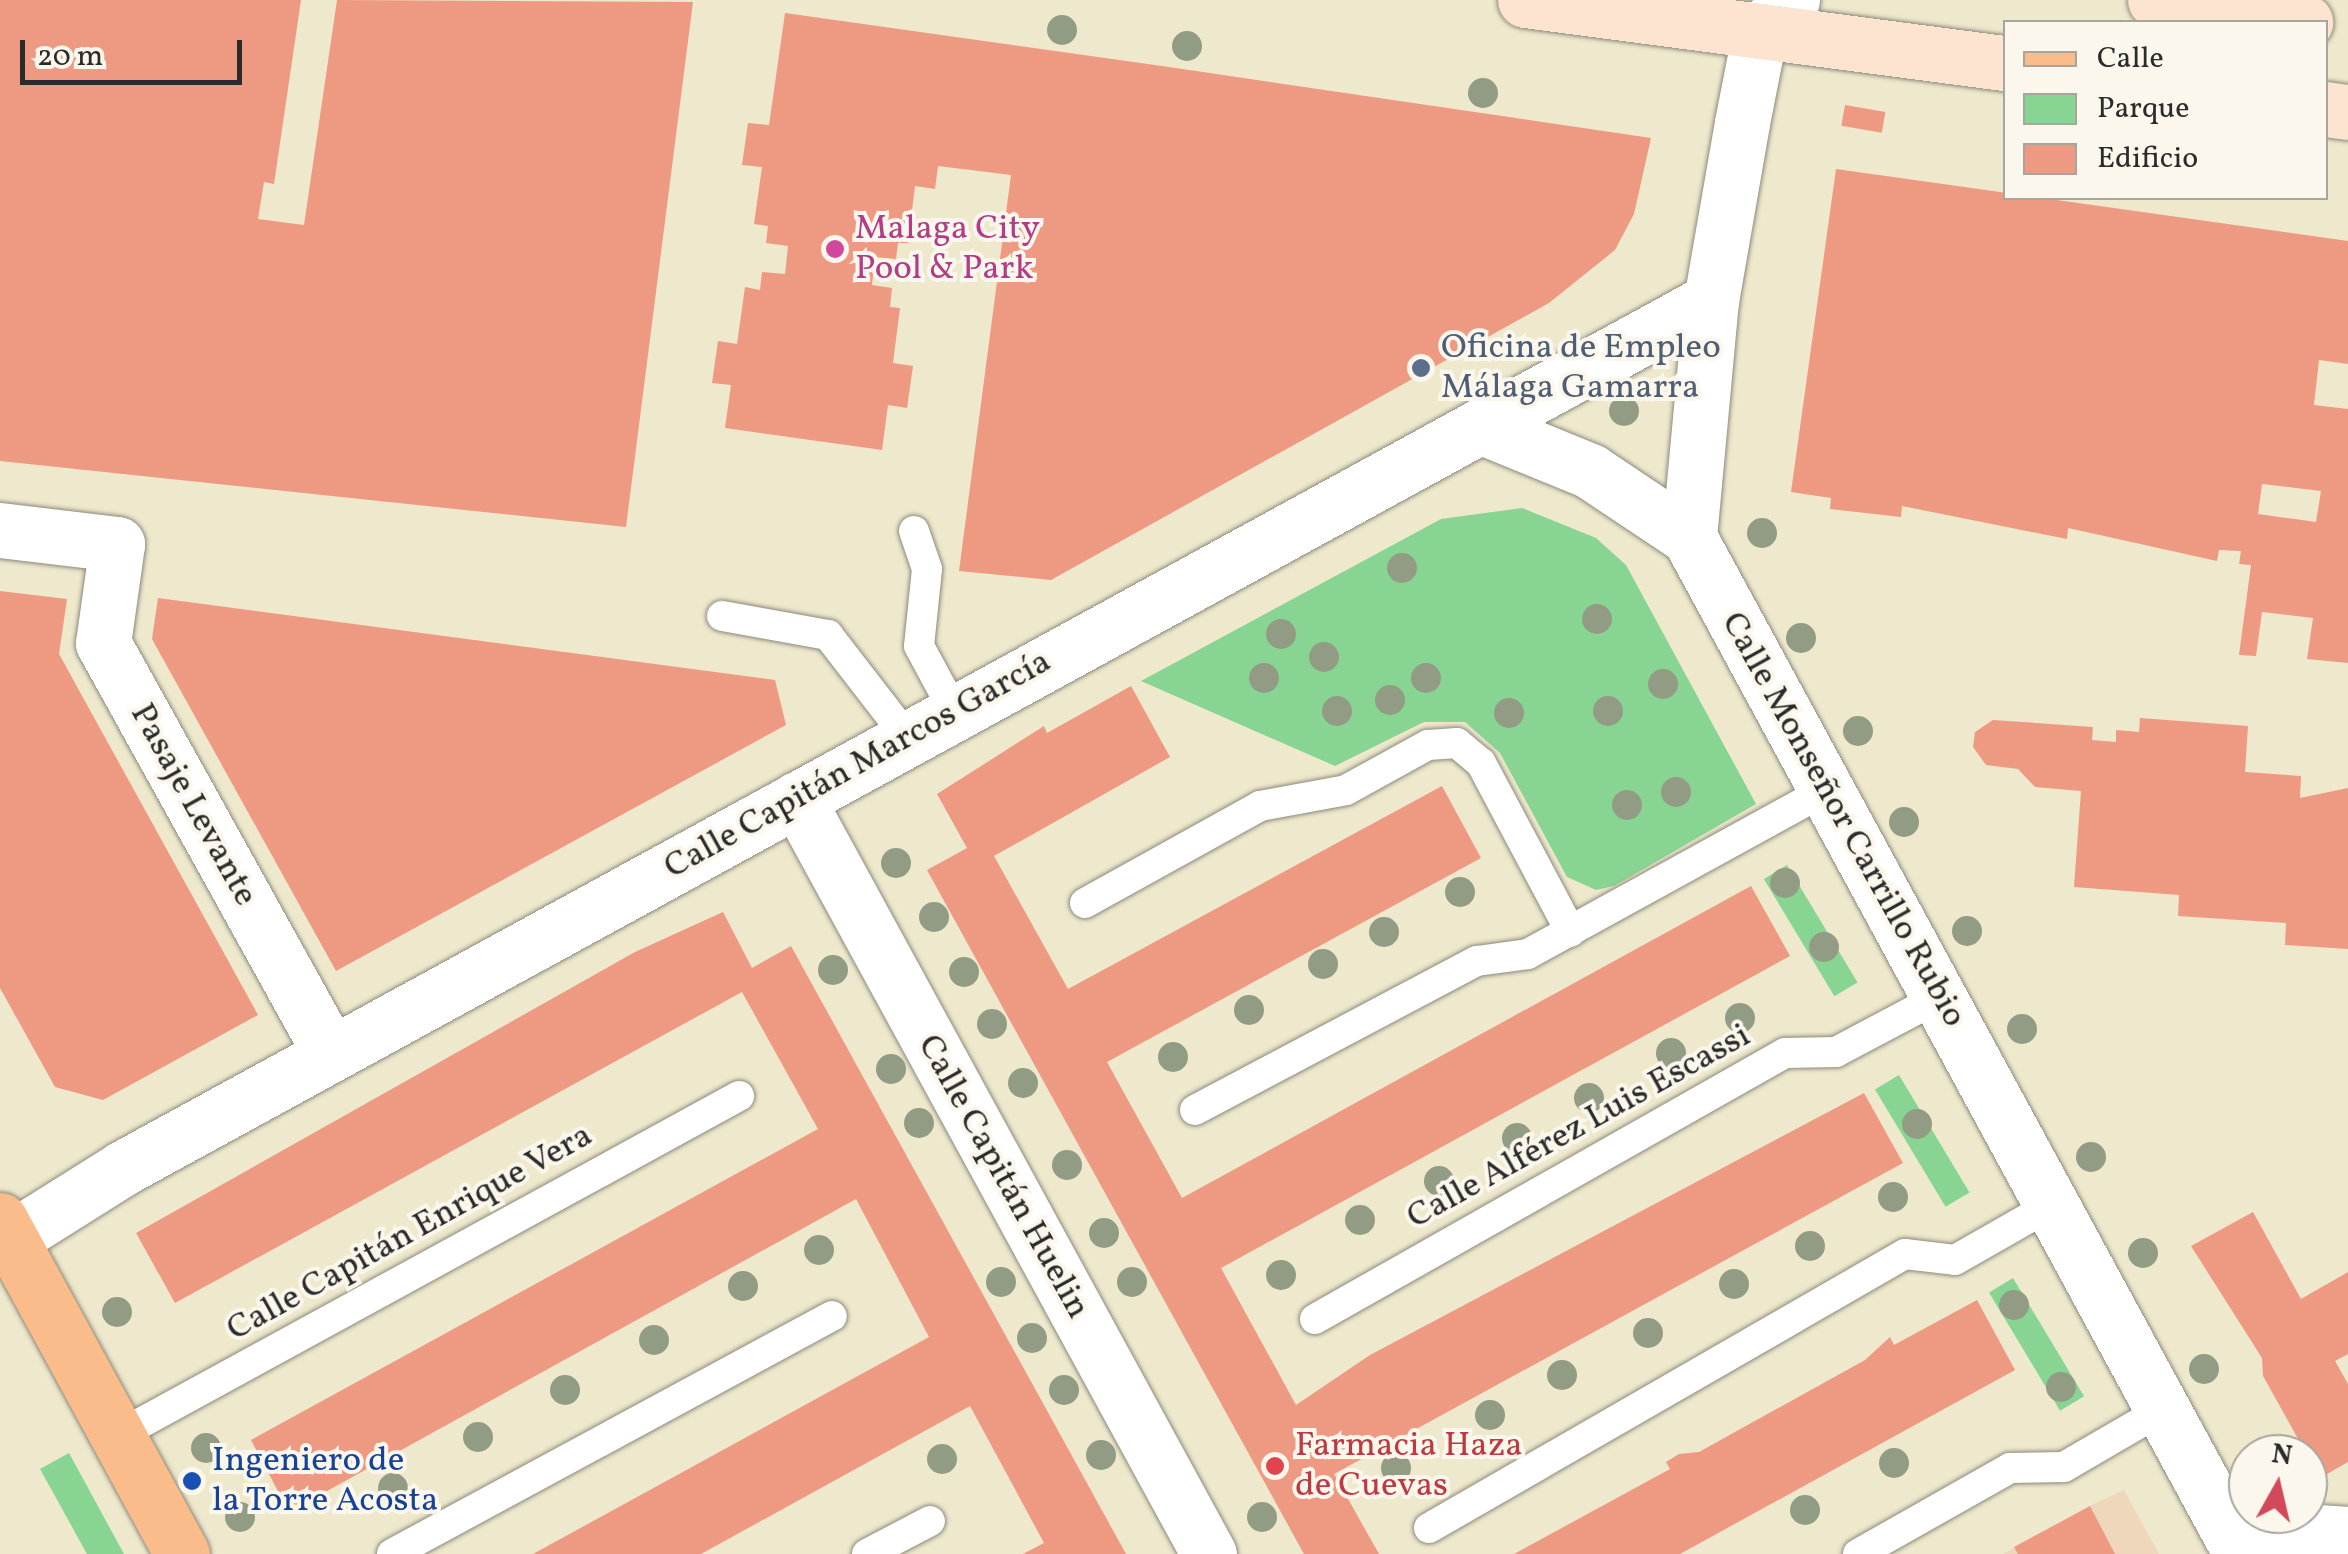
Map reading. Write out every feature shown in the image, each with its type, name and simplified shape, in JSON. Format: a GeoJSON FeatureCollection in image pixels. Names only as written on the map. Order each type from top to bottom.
{"type":"FeatureCollection","features":[{"type":"Feature","properties":{"kind":"main road"},"geometry":{"type":"LineString","coordinates":[[1525,0],[1776,15],[2003,61]]}},
{"type":"Feature","properties":{"kind":"main road"},"geometry":{"type":"LineString","coordinates":[[2155,0],[2291,20]]}},
{"type":"Feature","properties":{"kind":"main road"},"geometry":{"type":"LineString","coordinates":[[4,1238],[182,1554]]}},
{"type":"Feature","properties":{"kind":"street"},"geometry":{"type":"LineString","coordinates":[[1480,426],[1590,471],[1689,538],[1712,300],[1776,15]]}},
{"type":"Feature","properties":{"kind":"street","name":"Calle Capitán Marcos García"},"geometry":{"type":"LineString","coordinates":[[4,1238],[906,736],[1712,300]]}},
{"type":"Feature","properties":{"kind":"street","name":"Pasaje Levante"},"geometry":{"type":"LineString","coordinates":[[0,530],[117,544],[103,643],[331,1054]]}},
{"type":"Feature","properties":{"kind":"street","name":"Calle Monseñor Carrillo Rubio"},"geometry":{"type":"LineString","coordinates":[[1689,538],[2162,1410],[2228,1496]]}},
{"type":"Feature","properties":{"kind":"street","name":"Calle Capitán Huelin"},"geometry":{"type":"LineString","coordinates":[[797,799],[1208,1554]]}},
{"type":"Feature","properties":{"kind":"lane"},"geometry":{"type":"LineString","coordinates":[[914,531],[927,569],[919,646],[954,711]]}},
{"type":"Feature","properties":{"kind":"lane"},"geometry":{"type":"LineString","coordinates":[[722,616],[828,635],[906,736]]}},
{"type":"Feature","properties":{"kind":"lane"},"geometry":{"type":"LineString","coordinates":[[1085,903],[1260,806],[1346,790],[1428,746],[1457,743],[1482,763],[1571,932]]}},
{"type":"Feature","properties":{"kind":"lane"},"geometry":{"type":"LineString","coordinates":[[1196,1110],[1477,961],[1528,954],[1825,791]]}},
{"type":"Feature","properties":{"kind":"lane","name":"Calle Alférez Luis Escassi"},"geometry":{"type":"LineString","coordinates":[[1315,1319],[1786,1053],[1836,1052],[1940,997]]}},
{"type":"Feature","properties":{"kind":"lane","name":"Calle Capitán Enrique Vera"},"geometry":{"type":"LineString","coordinates":[[118,1436],[739,1096]]}},
{"type":"Feature","properties":{"kind":"lane"},"geometry":{"type":"LineString","coordinates":[[1429,1528],[1905,1254],[1955,1260],[2052,1204]]}},
{"type":"Feature","properties":{"kind":"lane"},"geometry":{"type":"LineString","coordinates":[[392,1554],[832,1316]]}},
{"type":"Feature","properties":{"kind":"lane"},"geometry":{"type":"LineString","coordinates":[[1858,1554],[2010,1468],[2064,1466],[2162,1410]]}},
{"type":"Feature","properties":{"kind":"lane"},"geometry":{"type":"LineString","coordinates":[[867,1554],[930,1521]]}},
{"type":"Feature","properties":{"kind":"shaded area"},"geometry":{"type":"Polygon","coordinates":[[[2124,1490],[2159,1554],[2003,1554],[2090,1506],[2124,1490]]]}},
{"type":"Feature","properties":{"kind":"green space"},"geometry":{"type":"Polygon","coordinates":[[[1522,508],[1596,538],[1626,565],[1756,804],[1614,886],[1596,890],[1567,877],[1500,753],[1465,722],[1424,722],[1335,766],[1141,681],[1441,519],[1522,508]]]}},
{"type":"Feature","properties":{"kind":"green space"},"geometry":{"type":"Polygon","coordinates":[[[1787,865],[1858,982],[1834,996],[1764,879],[1787,865]]]}},
{"type":"Feature","properties":{"kind":"green space"},"geometry":{"type":"Polygon","coordinates":[[[1899,1075],[1970,1192],[1946,1207],[1875,1089],[1899,1075]]]}},
{"type":"Feature","properties":{"kind":"green space"},"geometry":{"type":"Polygon","coordinates":[[[2013,1278],[2084,1396],[2060,1411],[1989,1292],[2013,1278]]]}},
{"type":"Feature","properties":{"kind":"green space"},"geometry":{"type":"Polygon","coordinates":[[[69,1453],[124,1554],[87,1554],[40,1469],[69,1453]]]}},
{"type":"Feature","properties":{"kind":"building"},"geometry":{"type":"Polygon","coordinates":[[[0,0],[301,0],[274,184],[264,182],[258,219],[304,225],[337,0],[693,2],[626,527],[0,461],[0,0]]]}},
{"type":"Feature","properties":{"kind":"building"},"geometry":{"type":"Polygon","coordinates":[[[785,13],[1651,138],[1634,214],[1615,250],[1549,303],[1051,580],[959,571],[1011,175],[938,166],[935,189],[915,186],[908,243],[898,243],[896,259],[875,257],[872,285],[892,288],[890,307],[900,308],[893,363],[913,366],[907,408],[888,405],[882,450],[725,428],[731,385],[712,383],[718,341],[737,344],[745,287],[760,290],[762,272],[785,274],[788,246],[766,243],[768,226],[754,224],[762,167],[742,165],[748,123],[769,125],[785,13]]]}},
{"type":"Feature","properties":{"kind":"building"},"geometry":{"type":"Polygon","coordinates":[[[1845,105],[1885,112],[1882,133],[1841,126],[1845,105]]]}},
{"type":"Feature","properties":{"kind":"building"},"geometry":{"type":"Polygon","coordinates":[[[1836,169],[2003,192],[2003,200],[2056,200],[2348,241],[2348,364],[2319,360],[2314,405],[2348,409],[2348,663],[2307,659],[2313,618],[2262,612],[2256,656],[2239,655],[2251,565],[2239,564],[2241,551],[2219,550],[2217,561],[2068,528],[2067,539],[1902,506],[1901,517],[1830,509],[1831,498],[1791,492],[1836,169]],[[2262,484],[2258,514],[2316,522],[2321,491],[2262,484]]]}},
{"type":"Feature","properties":{"kind":"building"},"geometry":{"type":"Polygon","coordinates":[[[0,591],[67,599],[59,654],[258,1015],[103,1100],[55,1087],[0,988],[0,591]]]}},
{"type":"Feature","properties":{"kind":"building"},"geometry":{"type":"Polygon","coordinates":[[[158,598],[775,680],[786,725],[336,971],[152,639],[158,598]]]}},
{"type":"Feature","properties":{"kind":"building"},"geometry":{"type":"Polygon","coordinates":[[[1131,686],[1170,757],[994,856],[1068,989],[1442,786],[1481,858],[1107,1062],[1182,1198],[1751,886],[1790,956],[1221,1268],[1296,1405],[1370,1355],[1864,1093],[1903,1163],[1334,1474],[1379,1554],[1304,1554],[927,870],[967,848],[937,794],[1044,726],[1047,733],[1131,686]]]}},
{"type":"Feature","properties":{"kind":"building"},"geometry":{"type":"Polygon","coordinates":[[[2140,718],[2248,726],[2245,772],[2301,776],[2300,798],[2348,788],[2348,949],[2285,945],[2286,923],[2178,916],[2179,895],[2074,887],[2081,791],[2035,787],[2018,769],[1986,765],[1973,747],[1975,732],[1993,720],[2093,727],[2092,740],[2116,742],[2116,730],[2139,732],[2140,718]]]}},
{"type":"Feature","properties":{"kind":"building"},"geometry":{"type":"Polygon","coordinates":[[[723,912],[752,968],[791,946],[1126,1554],[1023,1554],[1044,1543],[970,1406],[701,1554],[533,1554],[929,1337],[856,1199],[289,1512],[251,1440],[818,1129],[742,992],[175,1303],[136,1233],[635,952],[723,912]]]}},
{"type":"Feature","properties":{"kind":"building"},"geometry":{"type":"Polygon","coordinates":[[[2253,1212],[2301,1299],[2348,1272],[2348,1354],[2335,1361],[2348,1384],[2348,1462],[2328,1473],[2328,1434],[2295,1434],[2263,1376],[2262,1358],[2191,1246],[2253,1212]]]}},
{"type":"Feature","properties":{"kind":"building"},"geometry":{"type":"Polygon","coordinates":[[[1977,1300],[2015,1370],[1680,1554],[1514,1554],[1670,1469],[1666,1462],[1679,1454],[1699,1452],[1865,1360],[1890,1337],[1894,1345],[1977,1300]]]}},
{"type":"Feature","properties":{"kind":"building"},"geometry":{"type":"Polygon","coordinates":[[[2090,1506],[2115,1554],[2018,1554],[2014,1547],[2090,1506]]]}},
{"type":"Feature","properties":{"kind":"place","name":"Malaga City Pool & Park"},"geometry":{"type":"Point","coordinates":[835,249]}},
{"type":"Feature","properties":{"kind":"place","name":"Oficina de Empleo Málaga Gamarra"},"geometry":{"type":"Point","coordinates":[1421,368]}},
{"type":"Feature","properties":{"kind":"place","name":"Farmacia Haza de Cuevas"},"geometry":{"type":"Point","coordinates":[1275,1466]}},
{"type":"Feature","properties":{"kind":"place","name":"Ingeniero de la Torre Acosta"},"geometry":{"type":"Point","coordinates":[192,1481]}}]}
